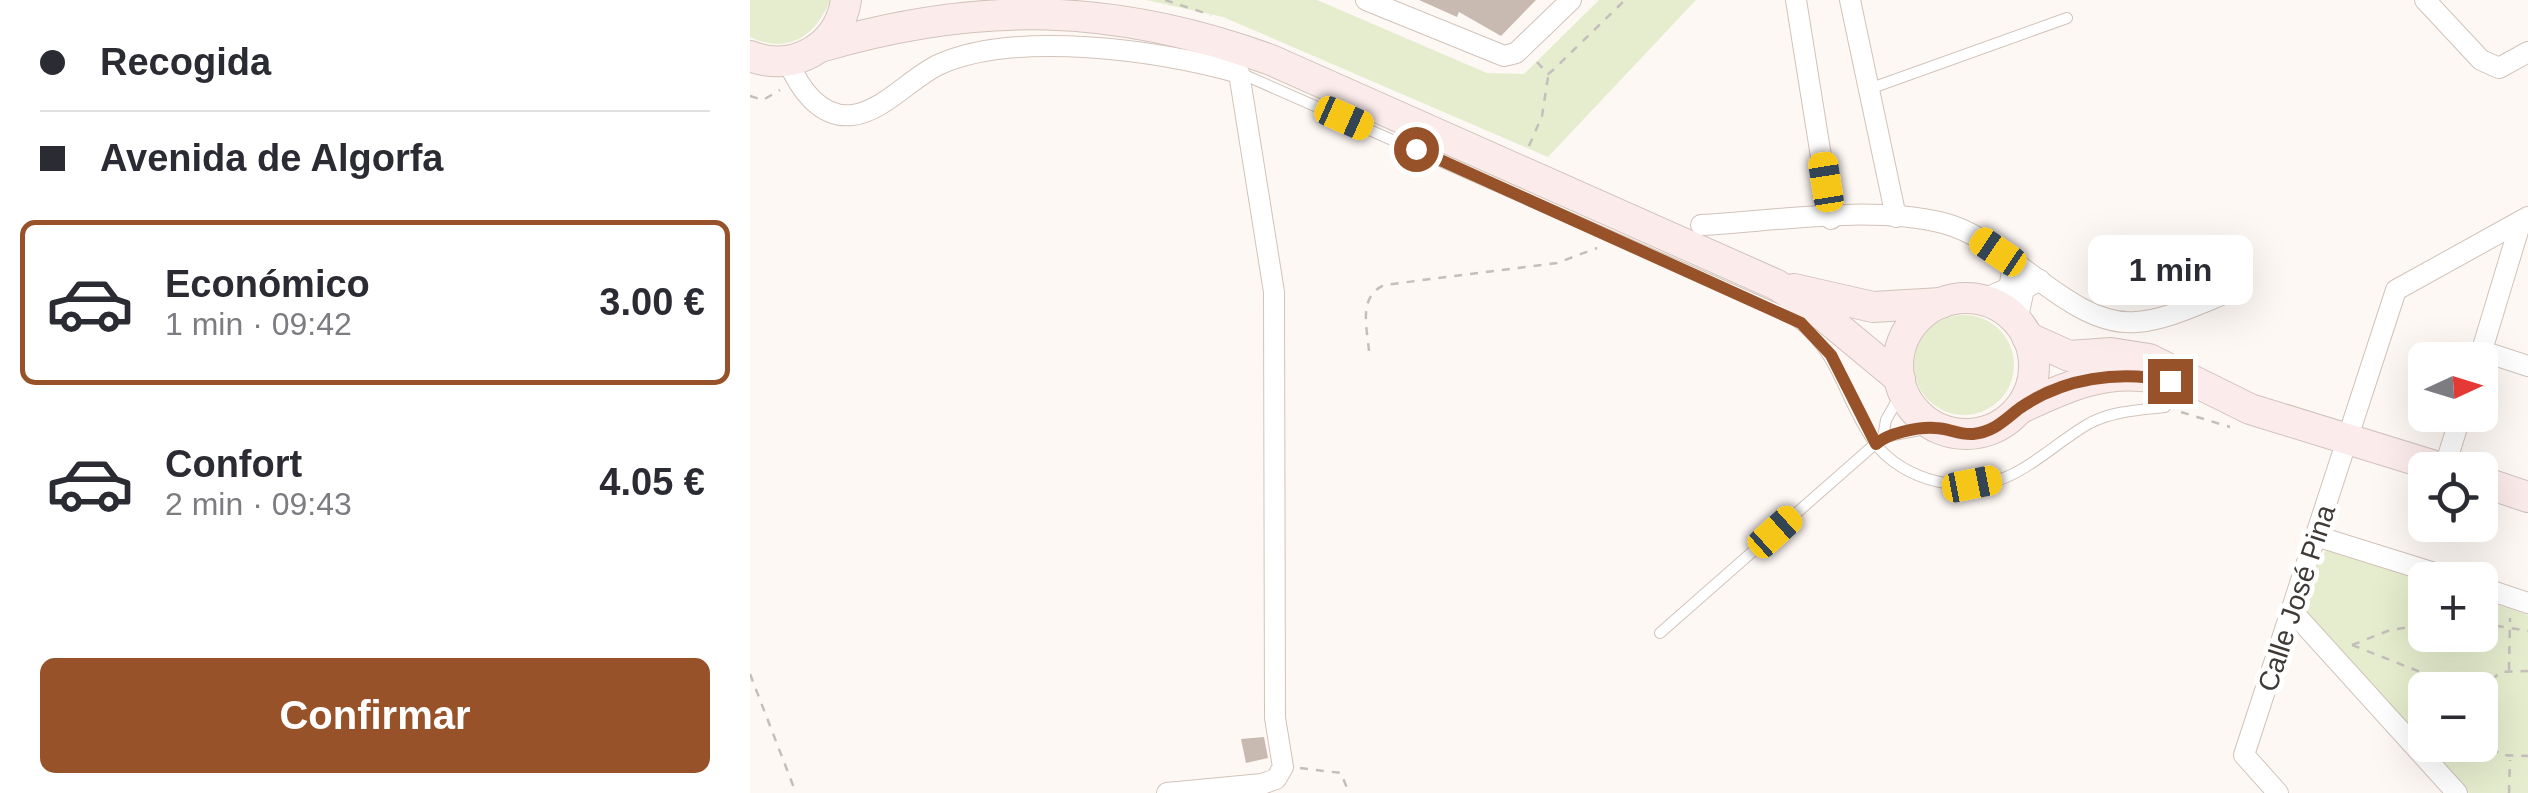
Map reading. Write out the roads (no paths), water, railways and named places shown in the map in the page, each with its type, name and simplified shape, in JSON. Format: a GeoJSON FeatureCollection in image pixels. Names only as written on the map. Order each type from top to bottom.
{"type":"FeatureCollection","features":[{"type":"Feature","properties":{"kind":"main road"},"geometry":{"type":"LineString","coordinates":[[750,56],[791,69],[820,47],[840,21],[846,0]]}},
{"type":"Feature","properties":{"kind":"main road"},"geometry":{"type":"LineString","coordinates":[[978,0],[1027,8],[1108,13],[1195,32],[1271,60],[1777,285],[1824,316],[1901,384]]}},
{"type":"Feature","properties":{"kind":"main road"},"geometry":{"type":"LineString","coordinates":[[820,47],[857,34],[931,19],[1027,8]]}},
{"type":"Feature","properties":{"kind":"main road"},"geometry":{"type":"LineString","coordinates":[[1777,285],[1872,307],[1981,300],[2069,356],[2111,353],[2149,358],[2250,410],[2408,458]]}},
{"type":"Feature","properties":{"kind":"main road"},"geometry":{"type":"LineString","coordinates":[[1941,303],[1921,316],[1906,334],[1899,356],[1901,384],[1910,405],[1936,428],[1962,434],[1988,431],[2019,409],[2073,384],[2107,376],[2140,376],[2198,385]]}},
{"type":"Feature","properties":{"kind":"main road"},"geometry":{"type":"LineString","coordinates":[[2019,409],[2028,396],[2034,366],[2022,329]]}},
{"type":"Feature","properties":{"kind":"main road"},"geometry":{"type":"LineString","coordinates":[[2498,487],[2528,497]]}},
{"type":"Feature","properties":{"kind":"street"},"geometry":{"type":"LineString","coordinates":[[1366,0],[1504,56],[1526,44],[1571,0]]}},
{"type":"Feature","properties":{"kind":"street"},"geometry":{"type":"LineString","coordinates":[[1796,0],[1831,218]]}},
{"type":"Feature","properties":{"kind":"street"},"geometry":{"type":"LineString","coordinates":[[1850,0],[1896,217]]}},
{"type":"Feature","properties":{"kind":"street"},"geometry":{"type":"LineString","coordinates":[[2425,0],[2481,60],[2499,68],[2528,52]]}},
{"type":"Feature","properties":{"kind":"street"},"geometry":{"type":"LineString","coordinates":[[791,69],[829,112],[854,115],[938,65],[990,52],[1078,47],[1240,73],[1274,292],[1275,718],[1283,767],[1276,779],[1262,784],[1167,793]]}},
{"type":"Feature","properties":{"kind":"street"},"geometry":{"type":"LineString","coordinates":[[1700,225],[1896,217],[1961,228],[2090,312],[2120,322],[2143,322],[2238,289]]}},
{"type":"Feature","properties":{"kind":"street"},"geometry":{"type":"LineString","coordinates":[[2485,342],[2525,219]]}},
{"type":"Feature","properties":{"kind":"street","name":"Calle José Pina"},"geometry":{"type":"LineString","coordinates":[[2278,793],[2244,755],[2396,290],[2525,219]]}},
{"type":"Feature","properties":{"kind":"street"},"geometry":{"type":"LineString","coordinates":[[1981,300],[2010,288],[2014,262]]}},
{"type":"Feature","properties":{"kind":"street"},"geometry":{"type":"LineString","coordinates":[[2022,329],[2024,289],[2040,280]]}},
{"type":"Feature","properties":{"kind":"street"},"geometry":{"type":"LineString","coordinates":[[2498,360],[2528,366]]}},
{"type":"Feature","properties":{"kind":"street"},"geometry":{"type":"LineString","coordinates":[[2316,536],[2408,565]]}},
{"type":"Feature","properties":{"kind":"street"},"geometry":{"type":"LineString","coordinates":[[2292,611],[2457,793]]}},
{"type":"Feature","properties":{"kind":"lane"},"geometry":{"type":"LineString","coordinates":[[1869,89],[2068,18]]}},
{"type":"Feature","properties":{"kind":"lane"},"geometry":{"type":"LineString","coordinates":[[1240,73],[1801,323],[1831,355],[1879,440],[1911,472],[1938,483],[1972,484],[2009,477],[2092,422],[2165,406]]}},
{"type":"Feature","properties":{"kind":"lane"},"geometry":{"type":"LineString","coordinates":[[1660,633],[1879,440],[1901,384]]}},
{"type":"Feature","properties":{"kind":"lane"},"geometry":{"type":"LineString","coordinates":[[1879,440],[1936,428]]}}]}
